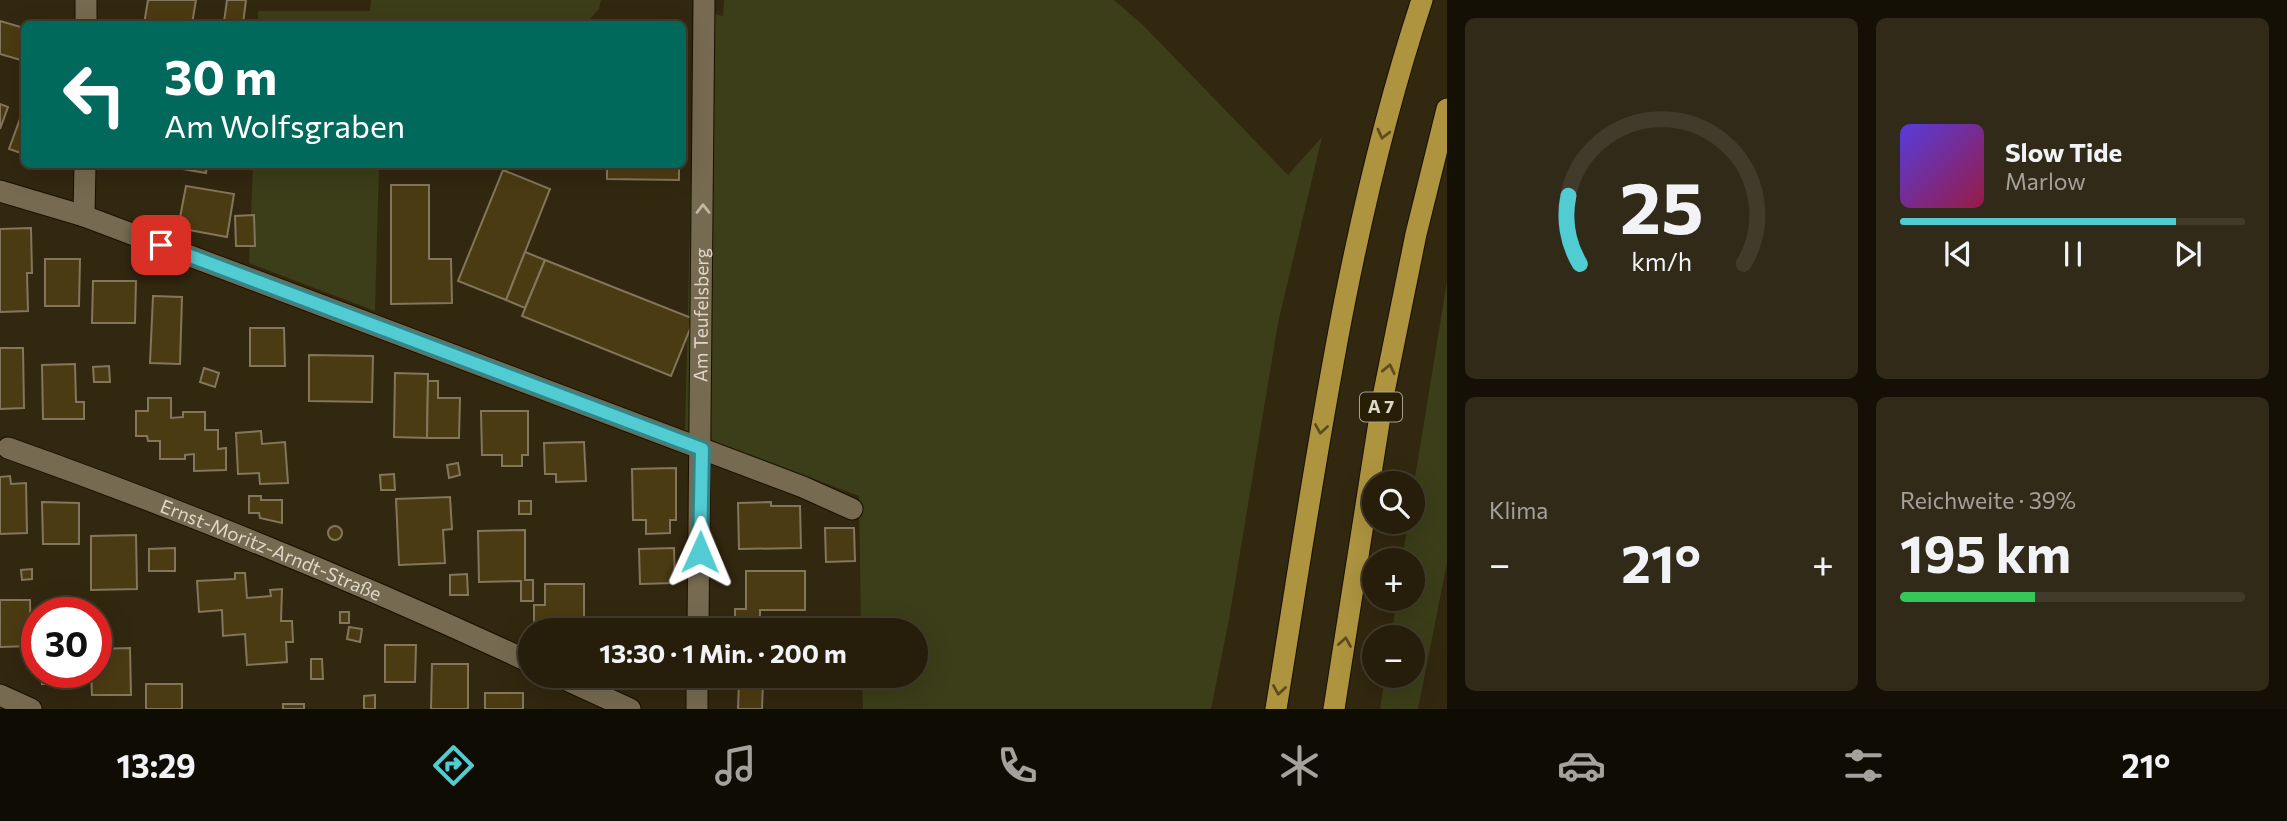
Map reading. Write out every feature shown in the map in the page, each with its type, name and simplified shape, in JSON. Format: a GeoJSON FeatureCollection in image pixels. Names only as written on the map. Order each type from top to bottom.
{"type":"FeatureCollection","features":[{"type":"Feature","properties":{"kind":"highway"},"geometry":{"type":"LineString","coordinates":[[1399,68],[1408,0]]}},
{"type":"Feature","properties":{"kind":"highway"},"geometry":{"type":"LineString","coordinates":[[1276,709],[1327,392],[1361,225],[1399,68],[1422,0]]}},
{"type":"Feature","properties":{"kind":"highway","name":"A 7"},"geometry":{"type":"LineString","coordinates":[[1334,709],[1383,397],[1416,234],[1447,108]]}},
{"type":"Feature","properties":{"kind":"street"},"geometry":{"type":"LineString","coordinates":[[86,0],[86,21]]}},
{"type":"Feature","properties":{"kind":"street","name":"Am Teufelsberg"},"geometry":{"type":"LineString","coordinates":[[698,618],[702,449],[704,0]]}},
{"type":"Feature","properties":{"kind":"street"},"geometry":{"type":"LineString","coordinates":[[84,216],[85,168]]}},
{"type":"Feature","properties":{"kind":"street"},"geometry":{"type":"LineString","coordinates":[[0,191],[84,216],[702,449],[852,509]]}},
{"type":"Feature","properties":{"kind":"street","name":"Ernst-Moritz-Arndt-Straße"},"geometry":{"type":"LineString","coordinates":[[8,448],[114,486],[433,617],[518,656]]}},
{"type":"Feature","properties":{"kind":"street"},"geometry":{"type":"LineString","coordinates":[[584,688],[630,709]]}},
{"type":"Feature","properties":{"kind":"street"},"geometry":{"type":"LineString","coordinates":[[697,688],[697,709]]}},
{"type":"Feature","properties":{"kind":"street"},"geometry":{"type":"LineString","coordinates":[[0,695],[31,709]]}},
{"type":"Feature","properties":{"kind":"green space"},"geometry":{"type":"Polygon","coordinates":[[[371,0],[601,0],[599,9],[589,21],[258,21],[258,11],[370,11],[371,0]]]}},
{"type":"Feature","properties":{"kind":"green space"},"geometry":{"type":"Polygon","coordinates":[[[724,0],[1114,0],[1144,26],[1288,175],[1322,137],[1278,323],[1230,614],[1211,709],[863,709],[862,688],[928,688],[928,618],[861,618],[859,496],[685,430],[695,9],[723,16],[724,0]]]}},
{"type":"Feature","properties":{"kind":"green space"},"geometry":{"type":"Polygon","coordinates":[[[253,168],[379,168],[375,311],[249,263],[253,168]]]}},
{"type":"Feature","properties":{"kind":"green space"},"geometry":{"type":"Polygon","coordinates":[[[1447,281],[1447,563],[1425,674],[1425,625],[1393,625],[1395,611],[1425,611],[1425,548],[1404,548],[1406,534],[1425,534],[1425,471],[1416,471],[1447,281]]]}},
{"type":"Feature","properties":{"kind":"green space"},"geometry":{"type":"Polygon","coordinates":[[[1383,688],[1422,688],[1418,709],[1380,709],[1383,688]]]}},
{"type":"Feature","properties":{"kind":"building"},"geometry":{"type":"Polygon","coordinates":[[[148,0],[196,0],[192,21],[144,21],[148,0]]]}},
{"type":"Feature","properties":{"kind":"building"},"geometry":{"type":"Polygon","coordinates":[[[227,0],[246,0],[243,21],[224,21],[227,0]]]}},
{"type":"Feature","properties":{"kind":"building"},"geometry":{"type":"Polygon","coordinates":[[[0,21],[21,27],[21,60],[0,54],[0,21]]]}},
{"type":"Feature","properties":{"kind":"building"},"geometry":{"type":"Polygon","coordinates":[[[0,104],[8,107],[0,129],[0,104]]]}},
{"type":"Feature","properties":{"kind":"building"},"geometry":{"type":"Polygon","coordinates":[[[21,116],[21,153],[9,149],[21,116]]]}},
{"type":"Feature","properties":{"kind":"building"},"geometry":{"type":"Polygon","coordinates":[[[177,168],[207,168],[206,173],[177,168]]]}},
{"type":"Feature","properties":{"kind":"building"},"geometry":{"type":"Polygon","coordinates":[[[607,168],[679,168],[679,180],[607,179],[607,168]]]}},
{"type":"Feature","properties":{"kind":"building"},"geometry":{"type":"Polygon","coordinates":[[[503,170],[550,189],[506,300],[458,281],[503,170]]]}},
{"type":"Feature","properties":{"kind":"building"},"geometry":{"type":"Polygon","coordinates":[[[391,185],[429,185],[429,259],[451,259],[452,303],[391,304],[391,185]]]}},
{"type":"Feature","properties":{"kind":"building"},"geometry":{"type":"Polygon","coordinates":[[[186,186],[234,194],[227,237],[178,228],[186,186]]]}},
{"type":"Feature","properties":{"kind":"building"},"geometry":{"type":"Polygon","coordinates":[[[254,215],[255,246],[236,246],[235,216],[254,215]]]}},
{"type":"Feature","properties":{"kind":"building"},"geometry":{"type":"Polygon","coordinates":[[[31,228],[32,273],[27,273],[28,311],[0,312],[0,229],[31,228]]]}},
{"type":"Feature","properties":{"kind":"building"},"geometry":{"type":"Polygon","coordinates":[[[525,252],[545,260],[525,308],[506,300],[525,252]]]}},
{"type":"Feature","properties":{"kind":"building"},"geometry":{"type":"Polygon","coordinates":[[[45,259],[80,259],[79,306],[45,306],[45,259]]]}},
{"type":"Feature","properties":{"kind":"building"},"geometry":{"type":"Polygon","coordinates":[[[545,260],[694,319],[671,376],[522,316],[545,260]]]}},
{"type":"Feature","properties":{"kind":"building"},"geometry":{"type":"Polygon","coordinates":[[[93,281],[136,281],[135,323],[92,323],[93,281]]]}},
{"type":"Feature","properties":{"kind":"building"},"geometry":{"type":"Polygon","coordinates":[[[153,296],[182,297],[180,364],[150,363],[153,296]]]}},
{"type":"Feature","properties":{"kind":"building"},"geometry":{"type":"Polygon","coordinates":[[[250,328],[284,328],[285,366],[250,366],[250,328]]]}},
{"type":"Feature","properties":{"kind":"building"},"geometry":{"type":"Polygon","coordinates":[[[0,348],[23,348],[24,408],[0,409],[0,348]]]}},
{"type":"Feature","properties":{"kind":"building"},"geometry":{"type":"Polygon","coordinates":[[[309,355],[373,356],[372,402],[309,401],[309,355]]]}},
{"type":"Feature","properties":{"kind":"building"},"geometry":{"type":"Polygon","coordinates":[[[75,364],[76,402],[84,402],[84,419],[43,419],[42,365],[75,364]]]}},
{"type":"Feature","properties":{"kind":"building"},"geometry":{"type":"Polygon","coordinates":[[[109,366],[110,382],[94,382],[93,367],[109,366]]]}},
{"type":"Feature","properties":{"kind":"building"},"geometry":{"type":"Polygon","coordinates":[[[204,368],[219,373],[215,387],[200,382],[204,368]]]}},
{"type":"Feature","properties":{"kind":"building"},"geometry":{"type":"Polygon","coordinates":[[[395,373],[428,374],[427,438],[394,437],[395,373]]]}},
{"type":"Feature","properties":{"kind":"building"},"geometry":{"type":"Polygon","coordinates":[[[428,381],[438,381],[438,398],[460,398],[459,438],[427,438],[428,381]]]}},
{"type":"Feature","properties":{"kind":"building"},"geometry":{"type":"Polygon","coordinates":[[[148,398],[171,398],[171,418],[183,417],[183,412],[205,412],[205,430],[218,430],[218,449],[226,448],[226,470],[194,471],[194,454],[185,455],[185,459],[160,459],[160,441],[148,441],[147,436],[136,436],[136,411],[148,411],[148,398]]]}},
{"type":"Feature","properties":{"kind":"building"},"geometry":{"type":"Polygon","coordinates":[[[481,411],[528,411],[528,455],[522,455],[522,466],[502,466],[502,455],[482,455],[481,411]]]}},
{"type":"Feature","properties":{"kind":"building"},"geometry":{"type":"Polygon","coordinates":[[[261,431],[262,444],[285,442],[288,483],[260,484],[259,473],[238,474],[236,433],[261,431]]]}},
{"type":"Feature","properties":{"kind":"building"},"geometry":{"type":"Polygon","coordinates":[[[584,442],[586,481],[556,482],[556,474],[545,474],[544,443],[584,442]]]}},
{"type":"Feature","properties":{"kind":"building"},"geometry":{"type":"Polygon","coordinates":[[[458,463],[460,475],[449,478],[447,465],[458,463]]]}},
{"type":"Feature","properties":{"kind":"building"},"geometry":{"type":"Polygon","coordinates":[[[676,468],[676,520],[670,520],[670,533],[646,534],[646,520],[633,520],[632,469],[676,468]]]}},
{"type":"Feature","properties":{"kind":"building"},"geometry":{"type":"Polygon","coordinates":[[[394,474],[395,490],[381,490],[380,475],[394,474]]]}},
{"type":"Feature","properties":{"kind":"building"},"geometry":{"type":"Polygon","coordinates":[[[10,476],[11,484],[26,483],[27,533],[0,534],[0,477],[10,476]]]}},
{"type":"Feature","properties":{"kind":"building"},"geometry":{"type":"Polygon","coordinates":[[[249,496],[261,496],[261,500],[282,500],[282,523],[260,518],[259,513],[249,513],[249,496]]]}},
{"type":"Feature","properties":{"kind":"building"},"geometry":{"type":"Polygon","coordinates":[[[450,497],[452,529],[443,530],[445,563],[399,565],[396,499],[450,497]]]}},
{"type":"Feature","properties":{"kind":"building"},"geometry":{"type":"Polygon","coordinates":[[[519,501],[531,501],[531,514],[519,514],[519,501]]]}},
{"type":"Feature","properties":{"kind":"building"},"geometry":{"type":"Polygon","coordinates":[[[42,502],[79,503],[79,544],[43,544],[42,502]]]}},
{"type":"Feature","properties":{"kind":"building"},"geometry":{"type":"Polygon","coordinates":[[[771,502],[771,506],[800,506],[801,548],[739,549],[738,503],[771,502]]]}},
{"type":"Feature","properties":{"kind":"building"},"geometry":{"type":"Polygon","coordinates":[[[335,526],[340,528],[340,538],[335,540],[330,538],[328,533],[330,528],[335,526]]]}},
{"type":"Feature","properties":{"kind":"building"},"geometry":{"type":"Polygon","coordinates":[[[825,528],[854,528],[855,561],[826,562],[825,528]]]}},
{"type":"Feature","properties":{"kind":"building"},"geometry":{"type":"Polygon","coordinates":[[[525,530],[525,580],[533,580],[533,601],[521,601],[521,581],[479,582],[478,531],[525,530]]]}},
{"type":"Feature","properties":{"kind":"building"},"geometry":{"type":"Polygon","coordinates":[[[136,535],[137,589],[91,590],[91,536],[136,535]]]}},
{"type":"Feature","properties":{"kind":"building"},"geometry":{"type":"Polygon","coordinates":[[[175,548],[175,571],[149,571],[149,549],[175,548]]]}},
{"type":"Feature","properties":{"kind":"building"},"geometry":{"type":"Polygon","coordinates":[[[674,548],[675,583],[640,584],[639,549],[674,548]]]}},
{"type":"Feature","properties":{"kind":"building"},"geometry":{"type":"Polygon","coordinates":[[[32,569],[32,579],[22,580],[21,570],[32,569]]]}},
{"type":"Feature","properties":{"kind":"building"},"geometry":{"type":"Polygon","coordinates":[[[746,571],[805,571],[805,610],[760,610],[760,618],[735,618],[735,609],[746,609],[746,571]]]}},
{"type":"Feature","properties":{"kind":"building"},"geometry":{"type":"Polygon","coordinates":[[[235,573],[245,573],[247,598],[271,596],[270,590],[282,589],[281,621],[292,621],[293,642],[286,642],[287,662],[247,665],[245,634],[223,636],[222,610],[199,612],[197,581],[235,579],[235,573]]]}},
{"type":"Feature","properties":{"kind":"building"},"geometry":{"type":"Polygon","coordinates":[[[467,574],[468,595],[450,595],[450,575],[467,574]]]}},
{"type":"Feature","properties":{"kind":"building"},"geometry":{"type":"Polygon","coordinates":[[[545,584],[584,584],[584,618],[534,618],[534,605],[545,605],[545,584]]]}},
{"type":"Feature","properties":{"kind":"building"},"geometry":{"type":"Polygon","coordinates":[[[0,600],[21,600],[21,646],[0,647],[0,600]]]}},
{"type":"Feature","properties":{"kind":"building"},"geometry":{"type":"Polygon","coordinates":[[[340,612],[349,612],[349,623],[340,623],[340,612]]]}},
{"type":"Feature","properties":{"kind":"building"},"geometry":{"type":"Polygon","coordinates":[[[349,627],[362,629],[360,642],[347,639],[349,627]]]}},
{"type":"Feature","properties":{"kind":"building"},"geometry":{"type":"Polygon","coordinates":[[[385,645],[416,645],[415,682],[385,682],[385,645]]]}},
{"type":"Feature","properties":{"kind":"building"},"geometry":{"type":"Polygon","coordinates":[[[130,648],[131,695],[92,695],[92,688],[112,688],[112,649],[130,648]]]}},
{"type":"Feature","properties":{"kind":"building"},"geometry":{"type":"Polygon","coordinates":[[[311,659],[322,659],[323,679],[311,679],[311,659]]]}},
{"type":"Feature","properties":{"kind":"building"},"geometry":{"type":"Polygon","coordinates":[[[432,664],[468,664],[468,709],[431,709],[432,664]]]}},
{"type":"Feature","properties":{"kind":"building"},"geometry":{"type":"Polygon","coordinates":[[[146,684],[182,684],[182,709],[146,709],[146,684]]]}},
{"type":"Feature","properties":{"kind":"building"},"geometry":{"type":"Polygon","coordinates":[[[739,688],[763,688],[762,709],[738,709],[739,688]]]}},
{"type":"Feature","properties":{"kind":"building"},"geometry":{"type":"Polygon","coordinates":[[[485,693],[523,693],[523,709],[485,709],[485,693]]]}},
{"type":"Feature","properties":{"kind":"building"},"geometry":{"type":"Polygon","coordinates":[[[375,695],[375,709],[364,709],[364,696],[375,695]]]}},
{"type":"Feature","properties":{"kind":"building"},"geometry":{"type":"Polygon","coordinates":[[[283,704],[304,704],[304,709],[283,709],[283,704]]]}},
{"type":"Feature","properties":{"kind":"route"},"geometry":{"type":"LineString","coordinates":[[161,245],[702,449],[700,552]]}}]}
